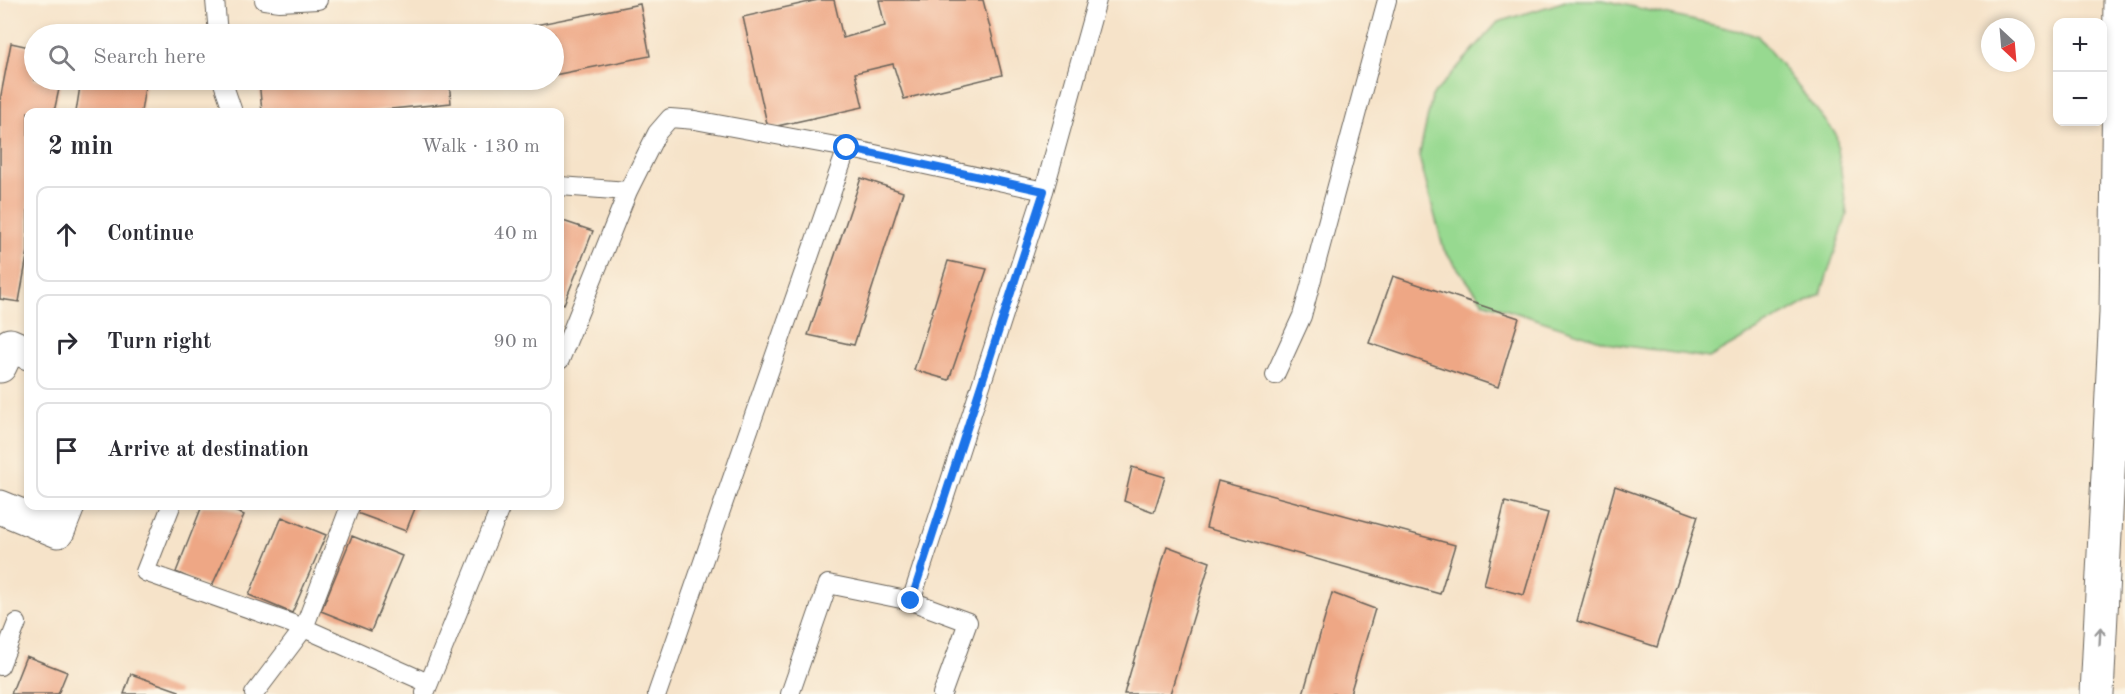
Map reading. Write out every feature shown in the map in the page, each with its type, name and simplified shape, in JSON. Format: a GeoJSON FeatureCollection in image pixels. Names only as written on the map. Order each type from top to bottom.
{"type":"FeatureCollection","features":[{"type":"Feature","properties":{"kind":"main road"},"geometry":{"type":"LineString","coordinates":[[2097,694],[2116,313],[2120,0]]}},
{"type":"Feature","properties":{"kind":"main road"},"geometry":{"type":"LineString","coordinates":[[0,366],[10,345],[24,351]]}},
{"type":"Feature","properties":{"kind":"main road"},"geometry":{"type":"LineString","coordinates":[[0,507],[58,531],[66,510]]}},
{"type":"Feature","properties":{"kind":"lane"},"geometry":{"type":"LineString","coordinates":[[215,0],[217,24]]}},
{"type":"Feature","properties":{"kind":"lane"},"geometry":{"type":"LineString","coordinates":[[264,0],[280,2],[318,0]]}},
{"type":"Feature","properties":{"kind":"lane"},"geometry":{"type":"LineString","coordinates":[[911,601],[1044,191],[1097,0]]}},
{"type":"Feature","properties":{"kind":"lane"},"geometry":{"type":"LineString","coordinates":[[1275,375],[1302,316],[1387,0]]}},
{"type":"Feature","properties":{"kind":"lane"},"geometry":{"type":"LineString","coordinates":[[225,90],[232,108]]}},
{"type":"Feature","properties":{"kind":"lane"},"geometry":{"type":"LineString","coordinates":[[564,350],[628,191],[657,133],[670,118],[695,120],[847,148],[1044,191]]}},
{"type":"Feature","properties":{"kind":"lane"},"geometry":{"type":"LineString","coordinates":[[657,694],[847,148]]}},
{"type":"Feature","properties":{"kind":"lane"},"geometry":{"type":"LineString","coordinates":[[564,186],[628,191]]}},
{"type":"Feature","properties":{"kind":"lane"},"geometry":{"type":"LineString","coordinates":[[169,510],[145,572],[304,628],[426,688],[499,510]]}},
{"type":"Feature","properties":{"kind":"lane"},"geometry":{"type":"LineString","coordinates":[[254,694],[304,628],[348,510]]}},
{"type":"Feature","properties":{"kind":"lane"},"geometry":{"type":"LineString","coordinates":[[790,694],[828,584],[911,601],[968,622],[942,694]]}},
{"type":"Feature","properties":{"kind":"lane"},"geometry":{"type":"LineString","coordinates":[[0,666],[17,623]]}},
{"type":"Feature","properties":{"kind":"green space"},"geometry":{"type":"Polygon","coordinates":[[[1569,0],[1603,0],[1757,35],[1836,134],[1847,215],[1821,294],[1709,358],[1613,344],[1483,302],[1444,250],[1419,157],[1432,96],[1498,22],[1569,0]]]}},
{"type":"Feature","properties":{"kind":"building"},"geometry":{"type":"Polygon","coordinates":[[[818,0],[834,0],[843,38],[885,26],[879,0],[983,0],[1002,75],[904,99],[893,64],[855,73],[863,107],[768,128],[743,17],[818,0]]]}},
{"type":"Feature","properties":{"kind":"building"},"geometry":{"type":"Polygon","coordinates":[[[640,4],[650,56],[564,73],[564,24],[540,24],[640,4]]]}},
{"type":"Feature","properties":{"kind":"building"},"geometry":{"type":"Polygon","coordinates":[[[11,43],[24,46],[24,90],[59,90],[55,108],[24,108],[24,274],[19,302],[0,299],[0,100],[11,43]]]}},
{"type":"Feature","properties":{"kind":"building"},"geometry":{"type":"Polygon","coordinates":[[[79,90],[144,90],[142,108],[77,108],[79,90]]]}},
{"type":"Feature","properties":{"kind":"building"},"geometry":{"type":"Polygon","coordinates":[[[260,90],[450,90],[451,103],[401,108],[262,108],[260,90]]]}},
{"type":"Feature","properties":{"kind":"building"},"geometry":{"type":"Polygon","coordinates":[[[861,178],[903,192],[854,345],[808,335],[861,178]]]}},
{"type":"Feature","properties":{"kind":"building"},"geometry":{"type":"Polygon","coordinates":[[[564,221],[593,231],[564,304],[564,221]]]}},
{"type":"Feature","properties":{"kind":"building"},"geometry":{"type":"Polygon","coordinates":[[[948,261],[987,269],[949,380],[914,370],[948,261]]]}},
{"type":"Feature","properties":{"kind":"building"},"geometry":{"type":"Polygon","coordinates":[[[1393,276],[1519,318],[1498,387],[1369,343],[1393,276]]]}},
{"type":"Feature","properties":{"kind":"building"},"geometry":{"type":"Polygon","coordinates":[[[1132,467],[1165,477],[1154,512],[1124,501],[1132,467]]]}},
{"type":"Feature","properties":{"kind":"building"},"geometry":{"type":"Polygon","coordinates":[[[1218,481],[1455,545],[1440,594],[1206,528],[1218,481]]]}},
{"type":"Feature","properties":{"kind":"building"},"geometry":{"type":"Polygon","coordinates":[[[1615,486],[1698,516],[1657,647],[1577,621],[1615,486]]]}},
{"type":"Feature","properties":{"kind":"building"},"geometry":{"type":"Polygon","coordinates":[[[1505,502],[1548,513],[1524,595],[1484,585],[1505,502]]]}},
{"type":"Feature","properties":{"kind":"building"},"geometry":{"type":"Polygon","coordinates":[[[200,510],[232,510],[244,515],[211,588],[176,572],[200,510]]]}},
{"type":"Feature","properties":{"kind":"building"},"geometry":{"type":"Polygon","coordinates":[[[358,510],[414,510],[406,531],[357,513],[358,510]]]}},
{"type":"Feature","properties":{"kind":"building"},"geometry":{"type":"Polygon","coordinates":[[[282,517],[326,535],[292,613],[249,595],[282,517]]]}},
{"type":"Feature","properties":{"kind":"building"},"geometry":{"type":"Polygon","coordinates":[[[352,536],[402,556],[371,631],[321,611],[352,536]]]}},
{"type":"Feature","properties":{"kind":"building"},"geometry":{"type":"Polygon","coordinates":[[[1167,546],[1210,562],[1170,694],[1124,694],[1167,546]]]}},
{"type":"Feature","properties":{"kind":"building"},"geometry":{"type":"Polygon","coordinates":[[[1332,593],[1375,609],[1350,694],[1303,694],[1332,593]]]}},
{"type":"Feature","properties":{"kind":"building"},"geometry":{"type":"Polygon","coordinates":[[[26,656],[67,672],[58,694],[11,694],[26,656]]]}},
{"type":"Feature","properties":{"kind":"building"},"geometry":{"type":"Polygon","coordinates":[[[131,674],[179,691],[178,694],[124,694],[131,674]]]}},
{"type":"Feature","properties":{"kind":"route"},"geometry":{"type":"LineString","coordinates":[[847,148],[1044,191],[911,601]]}}]}
